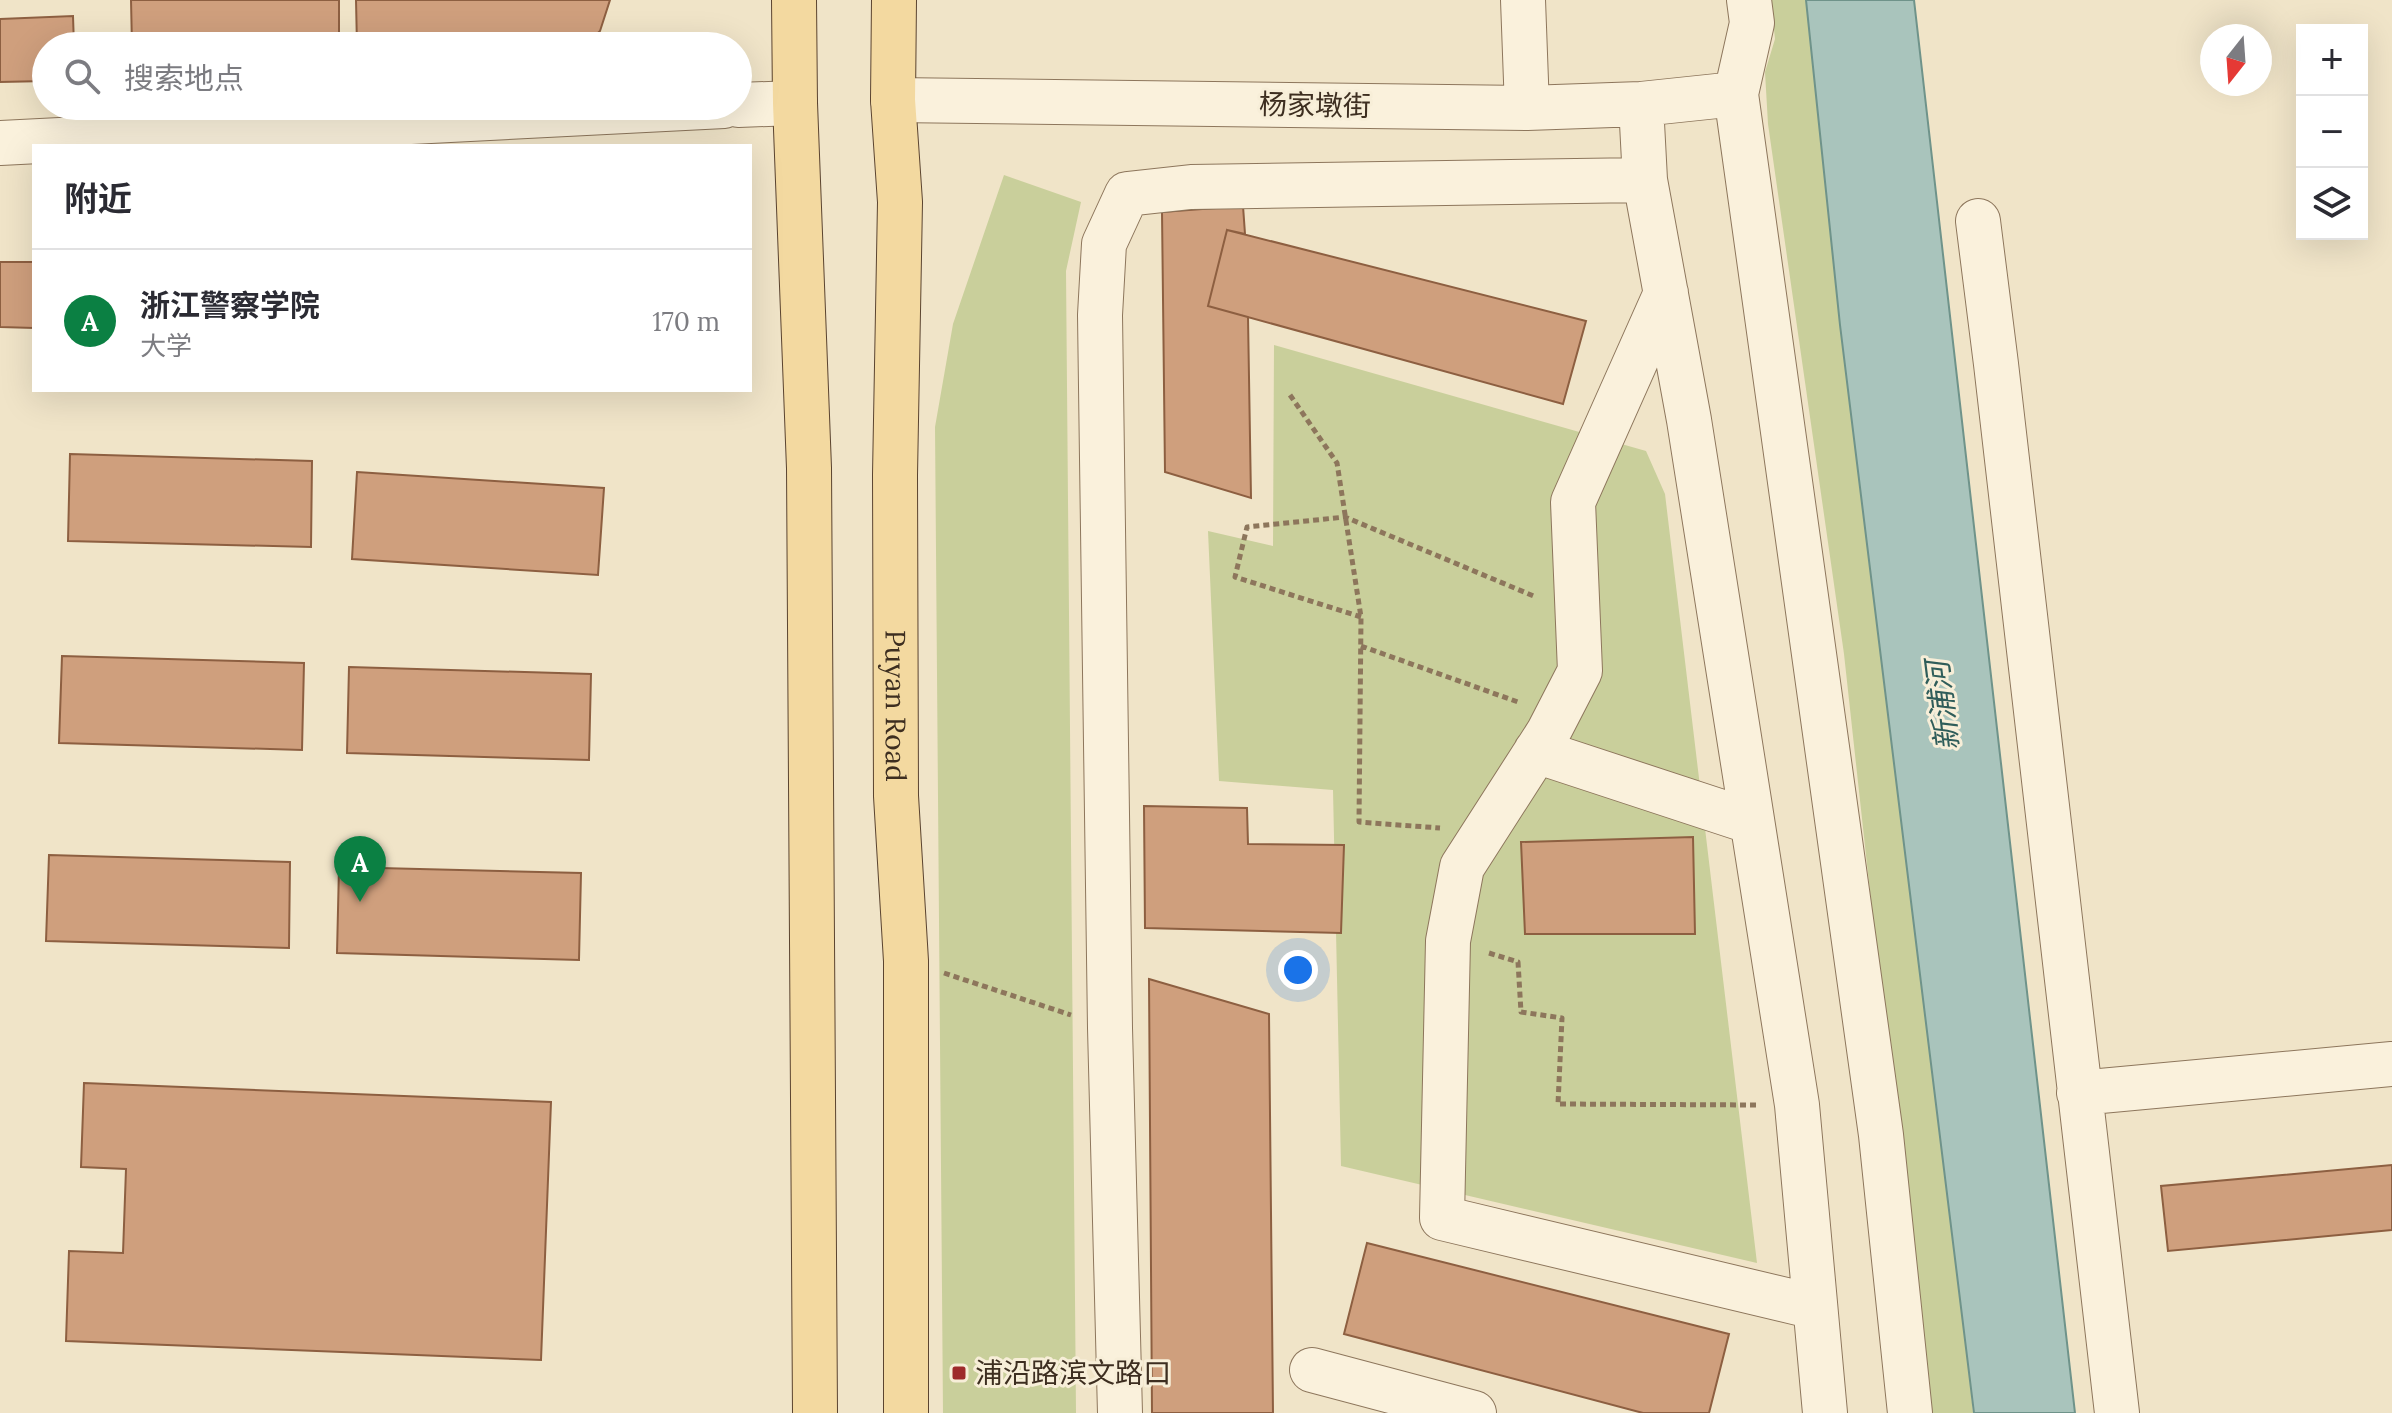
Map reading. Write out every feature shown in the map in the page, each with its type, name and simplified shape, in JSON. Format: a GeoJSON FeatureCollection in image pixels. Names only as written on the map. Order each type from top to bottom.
{"type":"FeatureCollection","features":[{"type":"Feature","properties":{"kind":"main road"},"geometry":{"type":"LineString","coordinates":[[794,0],[809,468],[815,1413]]}},
{"type":"Feature","properties":{"kind":"main road","name":"Puyan Road"},"geometry":{"type":"LineString","coordinates":[[894,0],[893,100],[900,202],[895,475],[896,796],[906,961],[906,1413]]}},
{"type":"Feature","properties":{"kind":"street"},"geometry":{"type":"LineString","coordinates":[[1523,0],[1527,108]]}},
{"type":"Feature","properties":{"kind":"street"},"geometry":{"type":"LineString","coordinates":[[1749,0],[1752,23],[1736,94],[1881,1135],[1910,1413]]}},
{"type":"Feature","properties":{"kind":"street","name":"杨家墩街"},"geometry":{"type":"LineString","coordinates":[[893,100],[1527,108],[1641,104],[1736,94]]}},
{"type":"Feature","properties":{"kind":"street"},"geometry":{"type":"LineString","coordinates":[[752,105],[795,103]]}},
{"type":"Feature","properties":{"kind":"street"},"geometry":{"type":"LineString","coordinates":[[1641,104],[1645,180],[1689,420],[1797,1105],[1825,1413]]}},
{"type":"Feature","properties":{"kind":"street"},"geometry":{"type":"LineString","coordinates":[[0,143],[450,120]]}},
{"type":"Feature","properties":{"kind":"street"},"geometry":{"type":"LineString","coordinates":[[1120,1413],[1110,1028],[1100,315],[1104,244],[1127,194],[1191,187],[1645,180]]}},
{"type":"Feature","properties":{"kind":"street"},"geometry":{"type":"LineString","coordinates":[[1978,221],[2117,1413]]}},
{"type":"Feature","properties":{"kind":"street"},"geometry":{"type":"LineString","coordinates":[[1666,293],[1573,502],[1580,671],[1546,733],[1462,867],[1448,941],[1442,1218],[1815,1307]]}},
{"type":"Feature","properties":{"kind":"street"},"geometry":{"type":"LineString","coordinates":[[1546,733],[1752,822]]}},
{"type":"Feature","properties":{"kind":"street"},"geometry":{"type":"LineString","coordinates":[[2079,1093],[2392,1064]]}},
{"type":"Feature","properties":{"kind":"street"},"geometry":{"type":"LineString","coordinates":[[1312,1370],[1474,1413]]}},
{"type":"Feature","properties":{"kind":"path"},"geometry":{"type":"LineString","coordinates":[[1290,395],[1337,463],[1361,617],[1359,822],[1484,832]]}},
{"type":"Feature","properties":{"kind":"path"},"geometry":{"type":"LineString","coordinates":[[1361,617],[1235,577],[1247,527],[1345,517],[1578,614]]}},
{"type":"Feature","properties":{"kind":"path"},"geometry":{"type":"LineString","coordinates":[[1361,646],[1546,733]]}},
{"type":"Feature","properties":{"kind":"path"},"geometry":{"type":"LineString","coordinates":[[1448,941],[1518,962],[1521,1012],[1562,1018],[1558,1104],[1797,1105]]}},
{"type":"Feature","properties":{"kind":"path"},"geometry":{"type":"LineString","coordinates":[[906,961],[1110,1028]]}},
{"type":"Feature","properties":{"kind":"green space"},"geometry":{"type":"Polygon","coordinates":[[[1771,0],[1806,0],[1840,325],[1962,1299],[1973,1413],[1927,1413],[1844,654],[1768,124],[1765,72],[1775,39],[1771,0]]]}},
{"type":"Feature","properties":{"kind":"green space"},"geometry":{"type":"Polygon","coordinates":[[[1004,175],[1081,202],[1066,271],[1076,1413],[943,1413],[935,427],[953,324],[1004,175]]]}},
{"type":"Feature","properties":{"kind":"green space"},"geometry":{"type":"Polygon","coordinates":[[[1274,345],[1646,451],[1665,494],[1757,1263],[1341,1166],[1333,790],[1219,781],[1208,531],[1273,546],[1274,345]]]}},
{"type":"Feature","properties":{"kind":"water","name":"新浦河"},"geometry":{"type":"Polygon","coordinates":[[[1806,0],[1914,0],[2075,1413],[1974,1413],[1840,325],[1806,0]]]}},
{"type":"Feature","properties":{"kind":"building"},"geometry":{"type":"Polygon","coordinates":[[[131,0],[339,0],[339,32],[132,32],[131,0]]]}},
{"type":"Feature","properties":{"kind":"building"},"geometry":{"type":"Polygon","coordinates":[[[356,0],[610,0],[599,32],[357,32],[356,0]]]}},
{"type":"Feature","properties":{"kind":"building"},"geometry":{"type":"Polygon","coordinates":[[[73,16],[74,32],[32,32],[32,81],[0,82],[0,19],[73,16]]]}},
{"type":"Feature","properties":{"kind":"building"},"geometry":{"type":"Polygon","coordinates":[[[1243,206],[1245,234],[1227,230],[1208,306],[1248,317],[1251,498],[1165,472],[1162,212],[1243,206]]]}},
{"type":"Feature","properties":{"kind":"building"},"geometry":{"type":"Polygon","coordinates":[[[1227,230],[1586,321],[1563,404],[1208,306],[1227,230]]]}},
{"type":"Feature","properties":{"kind":"building"},"geometry":{"type":"Polygon","coordinates":[[[0,262],[32,262],[32,328],[0,327],[0,262]]]}},
{"type":"Feature","properties":{"kind":"building"},"geometry":{"type":"Polygon","coordinates":[[[70,454],[312,461],[311,547],[68,541],[70,454]]]}},
{"type":"Feature","properties":{"kind":"building"},"geometry":{"type":"Polygon","coordinates":[[[357,472],[604,488],[598,575],[352,559],[357,472]]]}},
{"type":"Feature","properties":{"kind":"building"},"geometry":{"type":"Polygon","coordinates":[[[62,656],[304,663],[302,750],[59,743],[62,656]]]}},
{"type":"Feature","properties":{"kind":"building"},"geometry":{"type":"Polygon","coordinates":[[[349,667],[591,674],[589,760],[347,753],[349,667]]]}},
{"type":"Feature","properties":{"kind":"building"},"geometry":{"type":"Polygon","coordinates":[[[1144,806],[1247,808],[1248,844],[1344,845],[1341,933],[1145,928],[1144,806]]]}},
{"type":"Feature","properties":{"kind":"building"},"geometry":{"type":"Polygon","coordinates":[[[1693,837],[1695,934],[1525,934],[1521,842],[1693,837]]]}},
{"type":"Feature","properties":{"kind":"building"},"geometry":{"type":"Polygon","coordinates":[[[49,855],[290,862],[289,948],[46,941],[49,855]]]}},
{"type":"Feature","properties":{"kind":"building"},"geometry":{"type":"Polygon","coordinates":[[[339,867],[581,873],[579,960],[337,953],[339,867]]]}},
{"type":"Feature","properties":{"kind":"building"},"geometry":{"type":"Polygon","coordinates":[[[1149,979],[1269,1014],[1273,1413],[1152,1413],[1149,979]]]}},
{"type":"Feature","properties":{"kind":"building"},"geometry":{"type":"Polygon","coordinates":[[[84,1083],[551,1102],[541,1360],[66,1341],[69,1251],[123,1253],[126,1169],[81,1167],[84,1083]]]}},
{"type":"Feature","properties":{"kind":"building"},"geometry":{"type":"Polygon","coordinates":[[[2392,1165],[2392,1230],[2168,1251],[2161,1186],[2392,1165]]]}},
{"type":"Feature","properties":{"kind":"building"},"geometry":{"type":"Polygon","coordinates":[[[1367,1243],[1729,1334],[1709,1413],[1643,1413],[1344,1334],[1367,1243]]]}},
{"type":"Feature","properties":{"kind":"place","name":"浙江警察学院"},"geometry":{"type":"Point","coordinates":[360,902]}},
{"type":"Feature","properties":{"kind":"place","name":"浦沿路滨文路口"},"geometry":{"type":"Point","coordinates":[959,1373]}}]}
